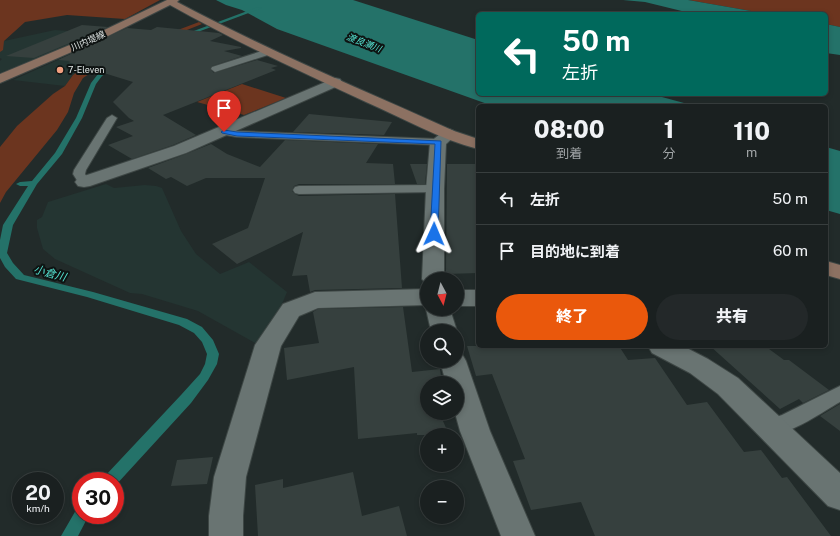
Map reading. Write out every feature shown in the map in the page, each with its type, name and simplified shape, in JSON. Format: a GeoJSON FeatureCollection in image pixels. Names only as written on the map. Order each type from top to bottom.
{"type":"FeatureCollection","features":[{"type":"Feature","properties":{"kind":"street"},"geometry":{"type":"LineString","coordinates":[[173,1],[213,25],[335,82],[444,138],[476,144]]}},
{"type":"Feature","properties":{"kind":"street","name":"川内堤線"},"geometry":{"type":"LineString","coordinates":[[0,79],[107,33],[173,1]]}},
{"type":"Feature","properties":{"kind":"street"},"geometry":{"type":"LineString","coordinates":[[84,182],[134,167],[224,132],[335,82]]}},
{"type":"Feature","properties":{"kind":"street"},"geometry":{"type":"LineString","coordinates":[[433,272],[435,189],[444,138]]}},
{"type":"Feature","properties":{"kind":"street"},"geometry":{"type":"LineString","coordinates":[[828,269],[840,272]]}},
{"type":"Feature","properties":{"kind":"street"},"geometry":{"type":"LineString","coordinates":[[226,536],[226,516],[230,477],[243,431],[268,345],[290,310],[315,300],[420,298]]}},
{"type":"Feature","properties":{"kind":"street"},"geometry":{"type":"LineString","coordinates":[[464,298],[476,298]]}},
{"type":"Feature","properties":{"kind":"street"},"geometry":{"type":"LineString","coordinates":[[665,348],[698,366],[728,386],[840,495]]}},
{"type":"Feature","properties":{"kind":"street"},"geometry":{"type":"LineString","coordinates":[[455,368],[475,431],[518,536]]}},
{"type":"Feature","properties":{"kind":"lane"},"geometry":{"type":"LineString","coordinates":[[215,69],[268,52]]}},
{"type":"Feature","properties":{"kind":"lane"},"geometry":{"type":"LineString","coordinates":[[84,182],[79,174],[80,170],[100,141],[112,118]]}},
{"type":"Feature","properties":{"kind":"lane"},"geometry":{"type":"LineString","coordinates":[[224,132],[237,134],[444,138]]}},
{"type":"Feature","properties":{"kind":"lane"},"geometry":{"type":"LineString","coordinates":[[299,190],[435,189]]}},
{"type":"Feature","properties":{"kind":"lane"},"geometry":{"type":"LineString","coordinates":[[771,427],[789,421],[840,393]]}},
{"type":"Feature","properties":{"kind":"shaded area"},"geometry":{"type":"Polygon","coordinates":[[[0,0],[160,0],[125,19],[67,15],[25,22],[4,41],[3,50],[0,52],[0,0]]]}},
{"type":"Feature","properties":{"kind":"shaded area"},"geometry":{"type":"Polygon","coordinates":[[[688,0],[840,0],[840,27],[828,24],[828,12],[757,12],[688,0]]]}},
{"type":"Feature","properties":{"kind":"shaded area"},"geometry":{"type":"Polygon","coordinates":[[[199,22],[202,24],[109,61],[83,78],[74,93],[68,112],[57,130],[6,192],[0,203],[0,147],[17,126],[53,94],[65,86],[73,75],[92,63],[199,22]]]}},
{"type":"Feature","properties":{"kind":"shaded area"},"geometry":{"type":"Polygon","coordinates":[[[55,30],[97,33],[0,73],[0,61],[2,59],[0,58],[0,48],[4,41],[55,30]]]}},
{"type":"Feature","properties":{"kind":"shaded area"},"geometry":{"type":"Polygon","coordinates":[[[94,44],[108,55],[73,75],[65,86],[13,80],[94,44]]]}},
{"type":"Feature","properties":{"kind":"shaded area"},"geometry":{"type":"Polygon","coordinates":[[[242,84],[286,98],[244,115],[197,102],[242,84]]]}},
{"type":"Feature","properties":{"kind":"shaded area"},"geometry":{"type":"Polygon","coordinates":[[[106,184],[114,188],[145,185],[162,188],[181,231],[196,254],[220,274],[249,262],[287,292],[279,311],[257,344],[198,311],[142,294],[130,293],[55,259],[43,249],[37,228],[37,220],[42,217],[48,202],[106,184]]]}},
{"type":"Feature","properties":{"kind":"water","name":"渡良瀬川"},"geometry":{"type":"Polygon","coordinates":[[[216,0],[353,0],[476,39],[476,96],[658,96],[688,104],[487,104],[277,29],[242,10],[216,0]]]}},
{"type":"Feature","properties":{"kind":"water"},"geometry":{"type":"Polygon","coordinates":[[[623,0],[688,0],[757,12],[686,12],[645,2],[623,0]]]}},
{"type":"Feature","properties":{"kind":"water"},"geometry":{"type":"Polygon","coordinates":[[[828,24],[840,27],[840,55],[828,53],[828,24]]]}},
{"type":"Feature","properties":{"kind":"water"},"geometry":{"type":"Polygon","coordinates":[[[828,148],[840,151],[840,214],[828,211],[828,148]]]}},
{"type":"Feature","properties":{"kind":"building"},"geometry":{"type":"Polygon","coordinates":[[[82,25],[108,27],[34,58],[6,56],[82,25]]]}},
{"type":"Feature","properties":{"kind":"building"},"geometry":{"type":"Polygon","coordinates":[[[157,27],[219,33],[223,35],[210,41],[241,47],[224,51],[242,56],[212,66],[210,69],[214,73],[257,60],[278,66],[271,68],[276,70],[163,115],[196,135],[173,145],[132,159],[108,145],[133,136],[116,127],[134,121],[113,102],[133,82],[68,62],[71,61],[58,60],[127,28],[151,30],[157,27]]]}},
{"type":"Feature","properties":{"kind":"building"},"geometry":{"type":"Polygon","coordinates":[[[309,114],[392,122],[384,135],[293,132],[309,114]]]}},
{"type":"Feature","properties":{"kind":"building"},"geometry":{"type":"Polygon","coordinates":[[[285,140],[378,144],[366,163],[393,164],[395,184],[299,184],[294,186],[292,191],[299,196],[395,194],[402,288],[315,290],[310,292],[307,275],[292,276],[303,232],[237,264],[212,244],[248,228],[265,178],[206,178],[187,186],[171,177],[166,179],[148,168],[211,144],[227,154],[260,167],[285,140]]]}},
{"type":"Feature","properties":{"kind":"building"},"geometry":{"type":"Polygon","coordinates":[[[410,164],[427,164],[425,184],[417,184],[410,164]]]}},
{"type":"Feature","properties":{"kind":"building"},"geometry":{"type":"Polygon","coordinates":[[[447,164],[476,164],[476,273],[446,272],[447,164]]]}},
{"type":"Feature","properties":{"kind":"building"},"geometry":{"type":"Polygon","coordinates":[[[403,307],[412,372],[440,369],[441,376],[420,376],[420,420],[443,420],[446,428],[420,428],[420,435],[417,435],[417,433],[358,439],[354,367],[287,380],[284,348],[319,343],[313,312],[318,309],[403,307]]]}},
{"type":"Feature","properties":{"kind":"building"},"geometry":{"type":"Polygon","coordinates":[[[467,346],[476,346],[476,348],[620,348],[628,360],[655,358],[687,405],[707,402],[744,452],[761,450],[782,478],[787,477],[831,536],[595,536],[581,502],[531,510],[513,461],[525,459],[492,374],[476,376],[467,346]]]}},
{"type":"Feature","properties":{"kind":"building"},"geometry":{"type":"Polygon","coordinates":[[[712,348],[768,348],[784,360],[789,360],[829,390],[803,403],[799,399],[780,409],[712,348]]]}},
{"type":"Feature","properties":{"kind":"building"},"geometry":{"type":"Polygon","coordinates":[[[840,404],[840,431],[820,416],[840,404]]]}},
{"type":"Feature","properties":{"kind":"building"},"geometry":{"type":"Polygon","coordinates":[[[213,457],[207,484],[171,486],[177,460],[213,457]]]}},
{"type":"Feature","properties":{"kind":"building"},"geometry":{"type":"Polygon","coordinates":[[[353,472],[362,516],[399,506],[407,536],[258,536],[255,485],[283,479],[283,488],[353,472]]]}},
{"type":"Feature","properties":{"kind":"waterway","name":"小倉川"},"geometry":{"type":"LineString","coordinates":[[185,35],[260,8]]}},
{"type":"Feature","properties":{"kind":"waterway","name":"小倉川"},"geometry":{"type":"LineString","coordinates":[[34,183],[58,154],[79,118],[93,84],[100,75],[115,65]]}},
{"type":"Feature","properties":{"kind":"waterway"},"geometry":{"type":"LineString","coordinates":[[20,184],[34,183]]}},
{"type":"Feature","properties":{"kind":"waterway","name":"小倉川"},"geometry":{"type":"LineString","coordinates":[[34,183],[8,225],[2,253],[9,265],[20,277],[89,294],[183,322],[198,330],[207,340],[213,354],[211,364],[204,377],[186,399],[118,472]]}},
{"type":"Feature","properties":{"kind":"waterway","name":"小倉川"},"geometry":{"type":"LineString","coordinates":[[69,536],[76,524]]}},
{"type":"Feature","properties":{"kind":"place","name":"7-Eleven"},"geometry":{"type":"Point","coordinates":[60,70]}},
{"type":"Feature","properties":{"kind":"route"},"geometry":{"type":"LineString","coordinates":[[224,132],[237,134],[438,142],[434,234]]}}]}
